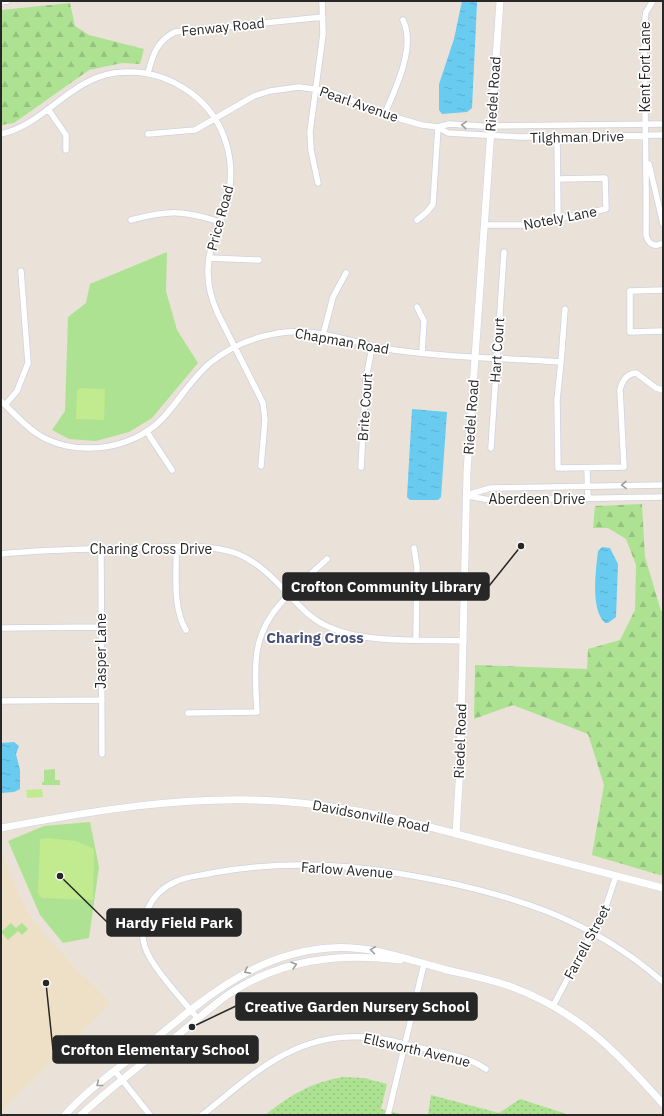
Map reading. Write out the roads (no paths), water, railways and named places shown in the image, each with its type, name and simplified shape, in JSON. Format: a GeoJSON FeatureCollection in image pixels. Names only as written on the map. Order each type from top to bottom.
{"type":"FeatureCollection","features":[{"type":"Feature","properties":{"kind":"street"},"geometry":{"type":"LineString","coordinates":[[1,2],[7,1]]}},
{"type":"Feature","properties":{"kind":"street"},"geometry":{"type":"LineString","coordinates":[[318,183],[310,137],[323,34],[322,1]]}},
{"type":"Feature","properties":{"kind":"street","name":"Riedel Road"},"geometry":{"type":"LineString","coordinates":[[456,834],[464,641],[466,495],[500,1]]}},
{"type":"Feature","properties":{"kind":"street","name":"Kent Fort Lane"},"geometry":{"type":"LineString","coordinates":[[647,154],[644,124],[644,27],[646,12],[653,1]]}},
{"type":"Feature","properties":{"kind":"street","name":"Fenway Road"},"geometry":{"type":"LineString","coordinates":[[148,73],[156,48],[165,38],[175,32],[323,17]]}},
{"type":"Feature","properties":{"kind":"street"},"geometry":{"type":"LineString","coordinates":[[385,113],[397,83],[408,42],[407,29],[402,20]]}},
{"type":"Feature","properties":{"kind":"street","name":"Price Road"},"geometry":{"type":"LineString","coordinates":[[1,134],[22,127],[65,95],[95,78],[129,72],[148,73],[174,82],[197,98],[216,120],[225,139],[230,155],[231,174],[229,192],[209,258],[209,282],[213,303],[234,347],[260,395],[265,420],[261,466]]}},
{"type":"Feature","properties":{"kind":"street","name":"Pearl Avenue"},"geometry":{"type":"LineString","coordinates":[[148,134],[195,130],[216,120],[243,102],[265,93],[286,88],[316,88],[422,125],[438,127],[449,124],[491,125]]}},
{"type":"Feature","properties":{"kind":"street"},"geometry":{"type":"LineString","coordinates":[[48,109],[66,135],[66,150]]}},
{"type":"Feature","properties":{"kind":"street","name":"Tilghman Drive"},"geometry":{"type":"LineString","coordinates":[[491,125],[663,124]]}},
{"type":"Feature","properties":{"kind":"street"},"geometry":{"type":"LineString","coordinates":[[417,220],[427,212],[433,204],[438,127]]}},
{"type":"Feature","properties":{"kind":"street","name":"Pearl Avenue"},"geometry":{"type":"LineString","coordinates":[[438,127],[448,133],[490,135]]}},
{"type":"Feature","properties":{"kind":"street","name":"Tilghman Drive"},"geometry":{"type":"LineString","coordinates":[[490,135],[557,137],[663,135]]}},
{"type":"Feature","properties":{"kind":"street"},"geometry":{"type":"LineString","coordinates":[[557,137],[558,219]]}},
{"type":"Feature","properties":{"kind":"street"},"geometry":{"type":"LineString","coordinates":[[647,154],[663,224]]}},
{"type":"Feature","properties":{"kind":"street"},"geometry":{"type":"LineString","coordinates":[[647,154],[646,235],[648,242],[653,245],[663,243]]}},
{"type":"Feature","properties":{"kind":"street","name":"Notely Lane"},"geometry":{"type":"LineString","coordinates":[[484,225],[514,226],[606,209],[605,178],[558,179]]}},
{"type":"Feature","properties":{"kind":"street"},"geometry":{"type":"LineString","coordinates":[[131,220],[159,213],[182,212],[195,214],[220,222]]}},
{"type":"Feature","properties":{"kind":"street","name":"Hart Court"},"geometry":{"type":"LineString","coordinates":[[491,448],[504,252]]}},
{"type":"Feature","properties":{"kind":"street"},"geometry":{"type":"LineString","coordinates":[[209,258],[259,260]]}},
{"type":"Feature","properties":{"kind":"street"},"geometry":{"type":"LineString","coordinates":[[3,403],[17,390],[28,363],[21,271]]}},
{"type":"Feature","properties":{"kind":"street"},"geometry":{"type":"LineString","coordinates":[[323,335],[333,297],[346,273]]}},
{"type":"Feature","properties":{"kind":"street"},"geometry":{"type":"LineString","coordinates":[[663,290],[630,291],[630,332],[663,331]]}},
{"type":"Feature","properties":{"kind":"street"},"geometry":{"type":"LineString","coordinates":[[417,307],[424,321],[422,352]]}},
{"type":"Feature","properties":{"kind":"street"},"geometry":{"type":"LineString","coordinates":[[565,309],[557,400],[558,468],[624,467],[620,390],[622,381],[626,377],[633,374],[640,375],[651,385],[663,390]]}},
{"type":"Feature","properties":{"kind":"street","name":"Chapman Road"},"geometry":{"type":"LineString","coordinates":[[3,403],[37,433],[49,440],[65,445],[93,448],[105,447],[134,439],[147,432],[161,420],[202,370],[234,347],[255,338],[286,332],[303,331],[372,347],[561,362]]}},
{"type":"Feature","properties":{"kind":"street","name":"Brite Court"},"geometry":{"type":"LineString","coordinates":[[361,467],[367,369],[372,347]]}},
{"type":"Feature","properties":{"kind":"street"},"geometry":{"type":"LineString","coordinates":[[147,432],[172,470]]}},
{"type":"Feature","properties":{"kind":"street"},"geometry":{"type":"LineString","coordinates":[[586,468],[588,499]]}},
{"type":"Feature","properties":{"kind":"street","name":"Aberdeen Drive"},"geometry":{"type":"LineString","coordinates":[[466,495],[490,488],[663,485]]}},
{"type":"Feature","properties":{"kind":"street","name":"Aberdeen Drive"},"geometry":{"type":"LineString","coordinates":[[466,495],[490,500],[663,497]]}},
{"type":"Feature","properties":{"kind":"street"},"geometry":{"type":"LineString","coordinates":[[176,547],[178,609],[181,622],[186,630]]}},
{"type":"Feature","properties":{"kind":"street","name":"Charing Cross Drive"},"geometry":{"type":"LineString","coordinates":[[1,554],[35,550],[176,547],[216,548],[239,555],[261,568],[317,621],[341,632],[370,638],[464,641]]}},
{"type":"Feature","properties":{"kind":"street"},"geometry":{"type":"LineString","coordinates":[[414,548],[417,567],[416,639]]}},
{"type":"Feature","properties":{"kind":"street","name":"Jasper Lane"},"geometry":{"type":"LineString","coordinates":[[101,549],[102,754]]}},
{"type":"Feature","properties":{"kind":"street"},"geometry":{"type":"LineString","coordinates":[[188,713],[257,712],[256,663],[259,642],[267,620],[289,595],[327,559]]}},
{"type":"Feature","properties":{"kind":"street"},"geometry":{"type":"LineString","coordinates":[[1,628],[101,627]]}},
{"type":"Feature","properties":{"kind":"street"},"geometry":{"type":"LineString","coordinates":[[1,701],[102,700]]}},
{"type":"Feature","properties":{"kind":"street","name":"Davidsonville Road"},"geometry":{"type":"LineString","coordinates":[[1,828],[121,808],[189,802],[246,799],[299,802],[345,808],[456,834],[663,888]]}},
{"type":"Feature","properties":{"kind":"street","name":"Farlow Avenue"},"geometry":{"type":"LineString","coordinates":[[198,1019],[151,960],[145,947],[142,933],[147,909],[155,896],[168,886],[186,878],[224,871],[280,866],[345,867],[395,873],[474,890],[527,904],[592,932],[636,961],[663,982]]}},
{"type":"Feature","properties":{"kind":"street","name":"Farrell Street"},"geometry":{"type":"LineString","coordinates":[[552,1006],[610,898],[616,876]]}},
{"type":"Feature","properties":{"kind":"street"},"geometry":{"type":"LineString","coordinates":[[64,1115],[115,1071],[220,986],[250,969],[288,954],[331,948],[358,948],[384,952],[511,987],[552,1006],[578,1021],[611,1047],[663,1104]]}},
{"type":"Feature","properties":{"kind":"street"},"geometry":{"type":"LineString","coordinates":[[81,1115],[122,1080],[227,996],[255,980],[290,965],[310,960],[353,956],[382,958],[424,964]]}},
{"type":"Feature","properties":{"kind":"street"},"geometry":{"type":"LineString","coordinates":[[388,1115],[424,964]]}},
{"type":"Feature","properties":{"kind":"street","name":"Ellsworth Avenue"},"geometry":{"type":"LineString","coordinates":[[202,1115],[261,1068],[296,1048],[314,1042],[349,1037],[380,1039],[470,1060],[486,1069]]}},
{"type":"Feature","properties":{"kind":"street"},"geometry":{"type":"LineString","coordinates":[[115,1071],[150,1115]]}},
{"type":"Feature","properties":{"kind":"water"},"geometry":{"type":"Polygon","coordinates":[[[462,1],[477,1],[472,108],[467,112],[442,114],[439,110],[439,84],[454,39],[462,1]]]}},
{"type":"Feature","properties":{"kind":"water"},"geometry":{"type":"Polygon","coordinates":[[[412,409],[447,412],[441,497],[438,500],[410,500],[407,497],[412,409]]]}},
{"type":"Feature","properties":{"kind":"water"},"geometry":{"type":"Polygon","coordinates":[[[602,547],[610,548],[618,564],[616,617],[608,623],[605,623],[600,617],[597,609],[595,589],[598,551],[602,547]]]}},
{"type":"Feature","properties":{"kind":"water"},"geometry":{"type":"Polygon","coordinates":[[[14,742],[19,746],[16,754],[20,770],[20,789],[14,792],[1,793],[1,743],[14,742]]]}},
{"type":"Feature","properties":{"kind":"place","name":"Crofton Community Library"},"geometry":{"type":"Point","coordinates":[521,546]}},
{"type":"Feature","properties":{"kind":"place","name":"Hardy Field Park"},"geometry":{"type":"Point","coordinates":[60,876]}},
{"type":"Feature","properties":{"kind":"place","name":"Crofton Elementary School"},"geometry":{"type":"Point","coordinates":[46,983]}},
{"type":"Feature","properties":{"kind":"place","name":"Creative Garden Nursery School"},"geometry":{"type":"Point","coordinates":[192,1027]}},
{"type":"Feature","properties":{"kind":"district","name":"Charing Cross"},"geometry":{"type":"Point","coordinates":[315,637]}}]}
